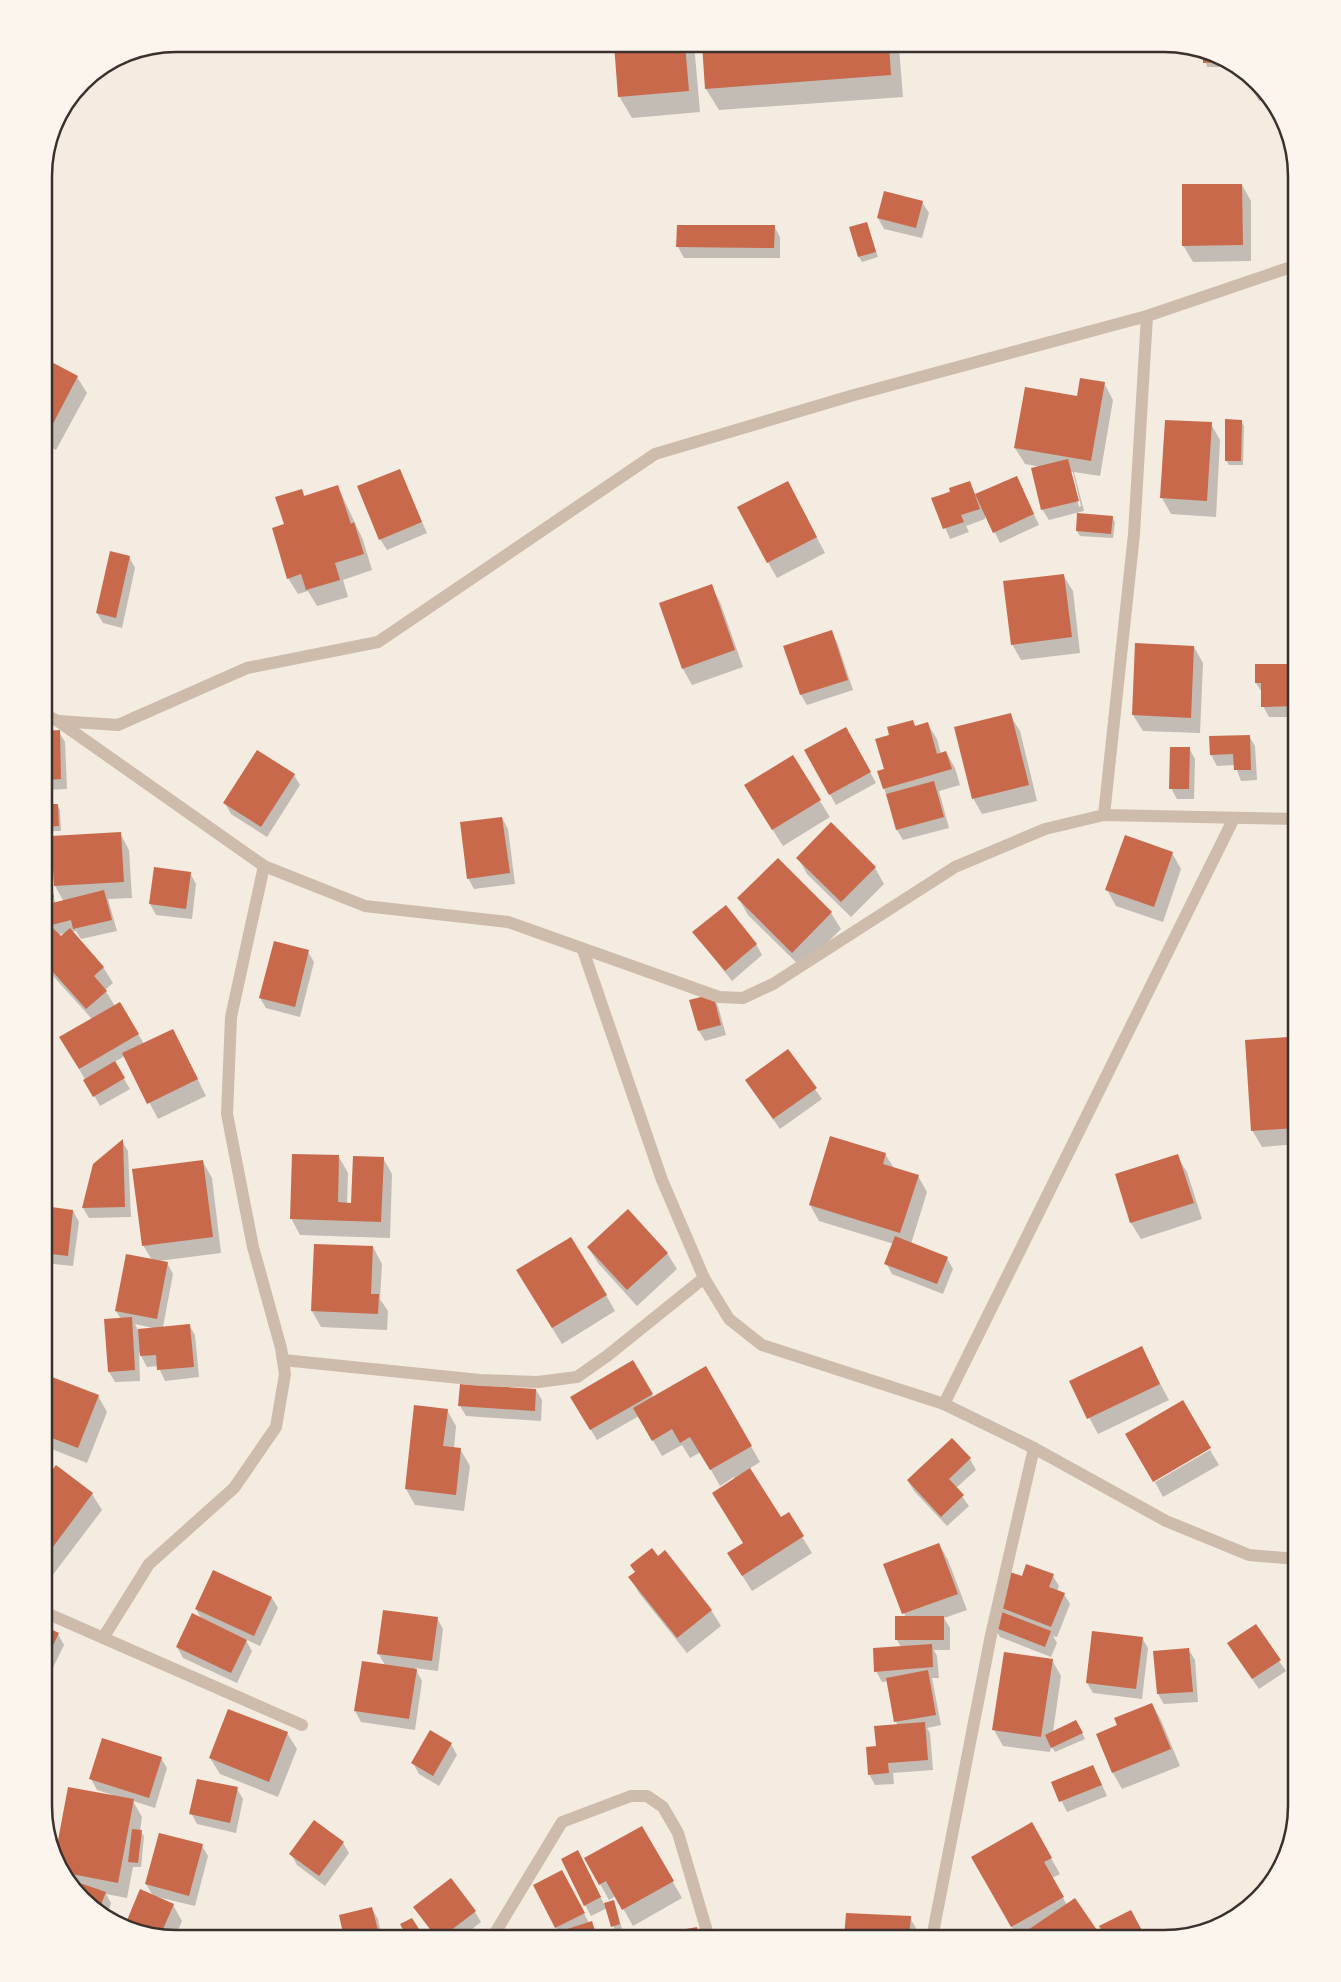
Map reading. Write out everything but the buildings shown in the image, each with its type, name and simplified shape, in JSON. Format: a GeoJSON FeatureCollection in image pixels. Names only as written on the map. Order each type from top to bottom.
{"type":"FeatureCollection","features":[{"type":"Feature","properties":{"kind":"street"},"geometry":{"type":"LineString","coordinates":[[58,722],[118,725],[247,668],[378,642],[655,454],[854,395],[1147,316],[1288,268]]}},
{"type":"Feature","properties":{"kind":"street"},"geometry":{"type":"LineString","coordinates":[[1104,815],[1134,534],[1147,316]]}},
{"type":"Feature","properties":{"kind":"street"},"geometry":{"type":"LineString","coordinates":[[53,719],[264,866],[365,906],[508,922],[719,997],[742,998],[773,984],[955,867],[1045,829],[1104,815],[1288,819]]}},
{"type":"Feature","properties":{"kind":"street"},"geometry":{"type":"LineString","coordinates":[[944,1404],[1234,818]]}},
{"type":"Feature","properties":{"kind":"street"},"geometry":{"type":"LineString","coordinates":[[103,1638],[149,1564],[234,1488],[276,1427],[285,1374],[283,1360],[253,1247],[227,1114],[231,1017],[264,866]]}},
{"type":"Feature","properties":{"kind":"street"},"geometry":{"type":"LineString","coordinates":[[584,950],[662,1180],[704,1278],[729,1319],[762,1345],[944,1404],[1034,1448],[1166,1521],[1249,1555],[1288,1558]]}},
{"type":"Feature","properties":{"kind":"street"},"geometry":{"type":"LineString","coordinates":[[283,1360],[480,1380],[538,1382],[577,1377],[607,1356],[704,1278]]}},
{"type":"Feature","properties":{"kind":"street"},"geometry":{"type":"LineString","coordinates":[[934,1930],[991,1635],[1034,1448]]}},
{"type":"Feature","properties":{"kind":"street"},"geometry":{"type":"LineString","coordinates":[[52,1616],[302,1725]]}},
{"type":"Feature","properties":{"kind":"street"},"geometry":{"type":"LineString","coordinates":[[497,1929],[562,1822],[631,1796],[647,1796],[663,1807],[678,1833],[707,1930]]}}]}
